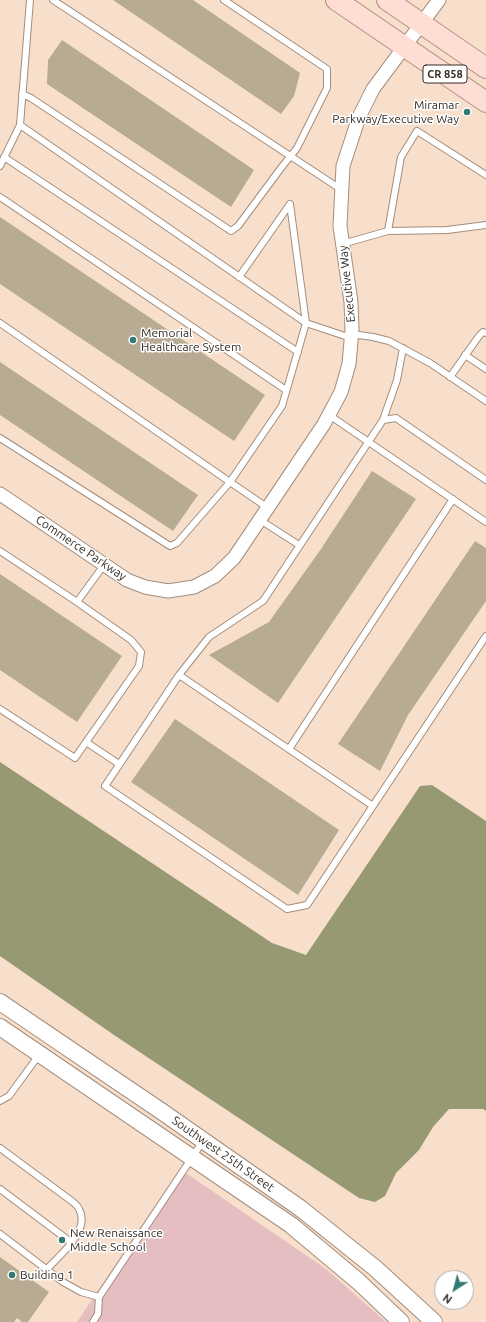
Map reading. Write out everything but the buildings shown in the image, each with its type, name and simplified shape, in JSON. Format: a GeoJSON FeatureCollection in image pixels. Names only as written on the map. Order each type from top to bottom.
{"type":"FeatureCollection","features":[{"type":"Feature","properties":{"kind":"main road","name":"CR 858"},"geometry":{"type":"LineString","coordinates":[[336,0],[486,102]]}},
{"type":"Feature","properties":{"kind":"main road","name":"CR 858"},"geometry":{"type":"LineString","coordinates":[[387,0],[486,68]]}},
{"type":"Feature","properties":{"kind":"street","name":"Executive Way"},"geometry":{"type":"LineString","coordinates":[[168,591],[194,587],[215,576],[234,558],[324,424],[341,392],[348,364],[351,336],[351,302],[340,226],[344,166],[359,117],[373,89],[439,0]]}},
{"type":"Feature","properties":{"kind":"street","name":"Commerce Parkway"},"geometry":{"type":"LineString","coordinates":[[0,494],[127,580],[145,587],[168,591]]}},
{"type":"Feature","properties":{"kind":"street","name":"Southwest 25th Street"},"geometry":{"type":"LineString","coordinates":[[0,1002],[300,1208],[375,1268],[434,1322]]}},
{"type":"Feature","properties":{"kind":"street","name":"Southwest 25th Street"},"geometry":{"type":"LineString","coordinates":[[0,1027],[192,1156],[291,1225],[359,1282],[401,1322]]}},
{"type":"Feature","properties":{"kind":"lane"},"geometry":{"type":"LineString","coordinates":[[0,166],[20,125],[30,0]]}},
{"type":"Feature","properties":{"kind":"lane"},"geometry":{"type":"LineString","coordinates":[[53,0],[342,190]]}},
{"type":"Feature","properties":{"kind":"lane"},"geometry":{"type":"LineString","coordinates":[[22,94],[31,98],[231,231],[238,226],[297,148],[327,88],[327,69],[224,0]]}},
{"type":"Feature","properties":{"kind":"lane"},"geometry":{"type":"LineString","coordinates":[[20,125],[306,323],[351,336],[373,337],[389,341],[430,363],[486,401]]}},
{"type":"Feature","properties":{"kind":"lane"},"geometry":{"type":"LineString","coordinates":[[388,231],[401,157],[417,132],[486,175]]}},
{"type":"Feature","properties":{"kind":"lane"},"geometry":{"type":"LineString","coordinates":[[4,158],[298,352]]}},
{"type":"Feature","properties":{"kind":"lane"},"geometry":{"type":"LineString","coordinates":[[0,196],[286,390]]}},
{"type":"Feature","properties":{"kind":"lane"},"geometry":{"type":"LineString","coordinates":[[0,438],[170,546],[177,543],[230,482],[282,406],[306,323],[290,204],[240,277]]}},
{"type":"Feature","properties":{"kind":"lane"},"geometry":{"type":"LineString","coordinates":[[342,244],[388,231],[447,230],[486,225]]}},
{"type":"Feature","properties":{"kind":"lane"},"geometry":{"type":"LineString","coordinates":[[0,323],[268,508]]}},
{"type":"Feature","properties":{"kind":"lane"},"geometry":{"type":"LineString","coordinates":[[450,377],[479,336],[483,332],[486,333]]}},
{"type":"Feature","properties":{"kind":"lane"},"geometry":{"type":"LineString","coordinates":[[403,348],[397,380],[383,420],[263,601],[208,637],[179,675],[105,786],[287,909],[307,905],[486,636]]}},
{"type":"Feature","properties":{"kind":"lane"},"geometry":{"type":"LineString","coordinates":[[466,355],[486,369]]}},
{"type":"Feature","properties":{"kind":"lane"},"geometry":{"type":"LineString","coordinates":[[329,415],[486,522]]}},
{"type":"Feature","properties":{"kind":"lane"},"geometry":{"type":"LineString","coordinates":[[383,420],[396,418],[486,480]]}},
{"type":"Feature","properties":{"kind":"lane"},"geometry":{"type":"LineString","coordinates":[[289,749],[453,499]]}},
{"type":"Feature","properties":{"kind":"lane"},"geometry":{"type":"LineString","coordinates":[[260,520],[299,545]]}},
{"type":"Feature","properties":{"kind":"lane"},"geometry":{"type":"LineString","coordinates":[[0,551],[131,640],[141,652],[139,666],[74,758],[0,709]]}},
{"type":"Feature","properties":{"kind":"lane"},"geometry":{"type":"LineString","coordinates":[[77,602],[104,564]]}},
{"type":"Feature","properties":{"kind":"lane"},"geometry":{"type":"LineString","coordinates":[[179,675],[373,806]]}},
{"type":"Feature","properties":{"kind":"lane"},"geometry":{"type":"LineString","coordinates":[[86,742],[119,764]]}},
{"type":"Feature","properties":{"kind":"lane"},"geometry":{"type":"LineString","coordinates":[[0,1101],[9,1096],[40,1054]]}},
{"type":"Feature","properties":{"kind":"lane"},"geometry":{"type":"LineString","coordinates":[[93,1322],[98,1314],[99,1297],[203,1141]]}},
{"type":"Feature","properties":{"kind":"lane"},"geometry":{"type":"LineString","coordinates":[[0,1148],[73,1202],[80,1210],[82,1220],[80,1230],[72,1243],[47,1269]]}},
{"type":"Feature","properties":{"kind":"lane"},"geometry":{"type":"LineString","coordinates":[[0,1189],[72,1243]]}},
{"type":"Feature","properties":{"kind":"lane"},"geometry":{"type":"LineString","coordinates":[[0,1234],[63,1282],[81,1292],[99,1297]]}},
{"type":"Feature","properties":{"kind":"shaded area"},"geometry":{"type":"Polygon","coordinates":[[[0,762],[272,943],[306,955],[420,786],[432,785],[486,821],[486,1111],[483,1109],[449,1109],[433,1127],[419,1150],[396,1173],[385,1196],[375,1202],[359,1198],[114,1035],[0,956],[0,762]]]}},
{"type":"Feature","properties":{"kind":"shaded area"},"geometry":{"type":"Polygon","coordinates":[[[180,1169],[326,1269],[386,1322],[77,1322],[180,1169]]]}},
{"type":"Feature","properties":{"kind":"place","name":"Miramar Parkway/Executive Way"},"geometry":{"type":"Point","coordinates":[467,112]}},
{"type":"Feature","properties":{"kind":"place","name":"Memorial Healthcare System"},"geometry":{"type":"Point","coordinates":[133,340]}},
{"type":"Feature","properties":{"kind":"place","name":"New Renaissance Middle School"},"geometry":{"type":"Point","coordinates":[62,1240]}},
{"type":"Feature","properties":{"kind":"place","name":"Building 1"},"geometry":{"type":"Point","coordinates":[12,1275]}}]}
